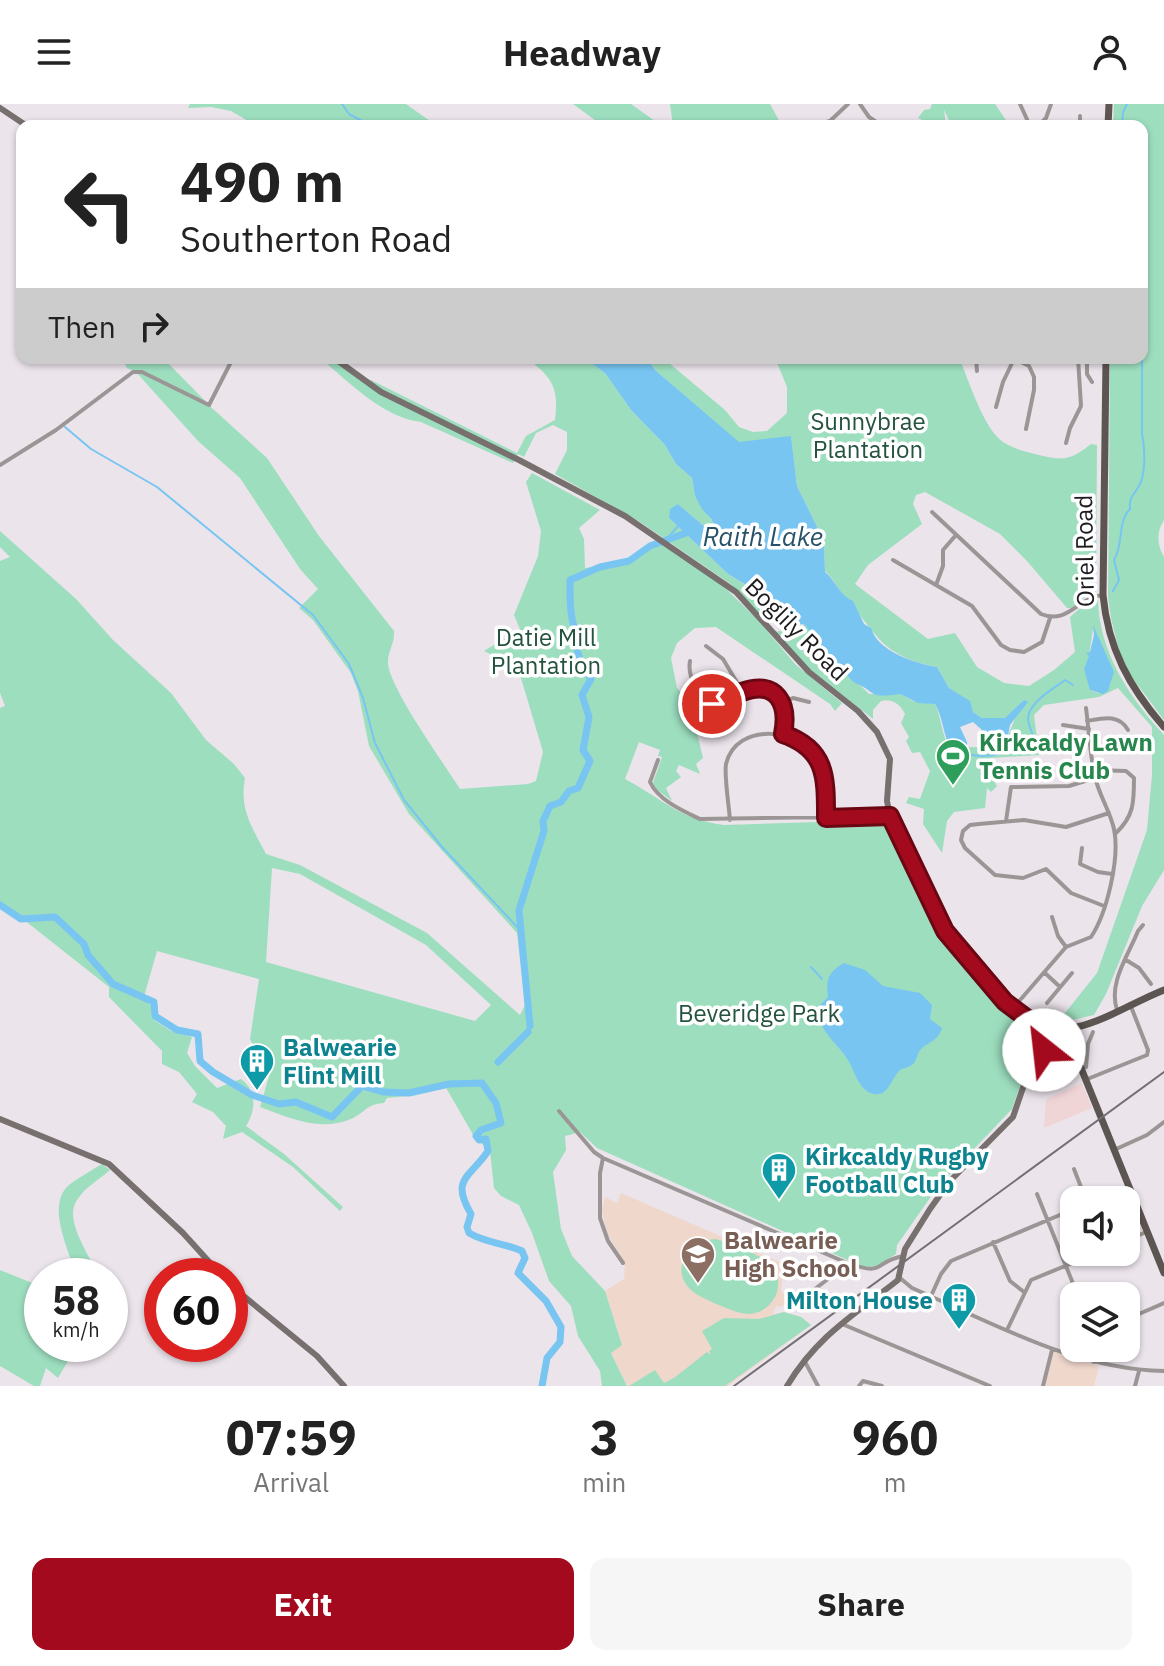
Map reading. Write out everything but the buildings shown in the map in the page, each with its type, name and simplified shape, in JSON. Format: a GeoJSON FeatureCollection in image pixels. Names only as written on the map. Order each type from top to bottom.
{"type":"FeatureCollection","features":[{"type":"Feature","properties":{"kind":"main road"},"geometry":{"type":"LineString","coordinates":[[0,108],[18,120]]}},
{"type":"Feature","properties":{"kind":"main road","name":"Boglily Road"},"geometry":{"type":"LineString","coordinates":[[342,364],[381,392],[625,516],[736,592],[809,672],[871,723],[886,746],[890,759],[887,801],[890,816],[945,931],[1012,1009],[1045,1032]]}},
{"type":"Feature","properties":{"kind":"main road","name":"Oriel Road"},"geometry":{"type":"LineString","coordinates":[[1106,364],[1103,595],[1111,644],[1125,675],[1164,727]]}},
{"type":"Feature","properties":{"kind":"main road"},"geometry":{"type":"LineString","coordinates":[[1075,1027],[1063,1050],[1047,1052],[1041,1044],[1045,1032],[1075,1027],[1164,990]]}},
{"type":"Feature","properties":{"kind":"main road"},"geometry":{"type":"LineString","coordinates":[[1057,1028],[1067,1040]]}},
{"type":"Feature","properties":{"kind":"main road"},"geometry":{"type":"LineString","coordinates":[[1063,1050],[1081,1068],[1129,1186]]}},
{"type":"Feature","properties":{"kind":"main road"},"geometry":{"type":"LineString","coordinates":[[787,1386],[804,1359],[840,1323],[900,1278],[904,1256],[945,1186],[1013,1117],[1028,1073],[1047,1052]]}},
{"type":"Feature","properties":{"kind":"main road"},"geometry":{"type":"LineString","coordinates":[[0,1119],[109,1164],[206,1258]]}},
{"type":"Feature","properties":{"kind":"main road"},"geometry":{"type":"LineString","coordinates":[[1140,1214],[1164,1273]]}},
{"type":"Feature","properties":{"kind":"main road"},"geometry":{"type":"LineString","coordinates":[[248,1300],[317,1356],[344,1386]]}},
{"type":"Feature","properties":{"kind":"street"},"geometry":{"type":"LineString","coordinates":[[831,120],[848,104]]}},
{"type":"Feature","properties":{"kind":"street"},"geometry":{"type":"LineString","coordinates":[[860,104],[873,120]]}},
{"type":"Feature","properties":{"kind":"street"},"geometry":{"type":"LineString","coordinates":[[0,465],[56,430],[133,372],[142,372],[209,405],[230,364]]}},
{"type":"Feature","properties":{"kind":"street"},"geometry":{"type":"LineString","coordinates":[[976,364],[977,371]]}},
{"type":"Feature","properties":{"kind":"street"},"geometry":{"type":"LineString","coordinates":[[996,407],[1011,364]]}},
{"type":"Feature","properties":{"kind":"street"},"geometry":{"type":"LineString","coordinates":[[1025,364],[1034,377],[1026,429]]}},
{"type":"Feature","properties":{"kind":"street"},"geometry":{"type":"LineString","coordinates":[[1066,443],[1081,406],[1078,364]]}},
{"type":"Feature","properties":{"kind":"street"},"geometry":{"type":"LineString","coordinates":[[1087,364],[1087,374],[1092,382]]}},
{"type":"Feature","properties":{"kind":"street"},"geometry":{"type":"LineString","coordinates":[[932,512],[1032,607],[1050,618],[1070,612],[1092,596],[1103,595]]}},
{"type":"Feature","properties":{"kind":"street"},"geometry":{"type":"LineString","coordinates":[[936,585],[943,566],[943,550],[956,535]]}},
{"type":"Feature","properties":{"kind":"street"},"geometry":{"type":"LineString","coordinates":[[893,560],[972,606],[1001,645],[1010,650],[1024,652],[1042,642],[1050,618]]}},
{"type":"Feature","properties":{"kind":"street"},"geometry":{"type":"LineString","coordinates":[[706,646],[723,659],[742,691]]}},
{"type":"Feature","properties":{"kind":"street"},"geometry":{"type":"LineString","coordinates":[[690,661],[691,678],[704,699],[712,704],[720,704],[742,691],[763,689],[775,695],[783,703],[786,718],[783,734]]}},
{"type":"Feature","properties":{"kind":"street"},"geometry":{"type":"LineString","coordinates":[[783,703],[793,698],[809,702]]}},
{"type":"Feature","properties":{"kind":"street"},"geometry":{"type":"LineString","coordinates":[[1012,1009],[1066,947],[1091,937],[1104,906],[1112,874],[1117,849],[1115,834],[1095,778],[1086,708]]}},
{"type":"Feature","properties":{"kind":"street"},"geometry":{"type":"LineString","coordinates":[[1087,721],[1116,719],[1123,722],[1128,730]]}},
{"type":"Feature","properties":{"kind":"street"},"geometry":{"type":"LineString","coordinates":[[1063,725],[1089,729]]}},
{"type":"Feature","properties":{"kind":"street"},"geometry":{"type":"LineString","coordinates":[[730,820],[725,769],[728,757],[748,740],[768,734],[783,734],[801,742],[821,763],[826,782],[826,818]]}},
{"type":"Feature","properties":{"kind":"street"},"geometry":{"type":"LineString","coordinates":[[658,760],[650,782],[653,789],[700,819],[890,816]]}},
{"type":"Feature","properties":{"kind":"street"},"geometry":{"type":"LineString","coordinates":[[1094,770],[1126,771],[1134,778],[1134,809],[1115,834]]}},
{"type":"Feature","properties":{"kind":"street"},"geometry":{"type":"LineString","coordinates":[[1006,821],[1011,787],[1069,786],[1095,778]]}},
{"type":"Feature","properties":{"kind":"street"},"geometry":{"type":"LineString","coordinates":[[1104,906],[1071,893],[1046,869],[1023,878],[995,875],[965,848],[961,840],[963,831],[970,825],[1024,820],[1066,827],[1109,813]]}},
{"type":"Feature","properties":{"kind":"street"},"geometry":{"type":"LineString","coordinates":[[1082,848],[1080,864],[1112,874]]}},
{"type":"Feature","properties":{"kind":"street"},"geometry":{"type":"LineString","coordinates":[[1052,917],[1058,936],[1066,947]]}},
{"type":"Feature","properties":{"kind":"street"},"geometry":{"type":"LineString","coordinates":[[1117,1010],[1113,994],[1143,925]]}},
{"type":"Feature","properties":{"kind":"street"},"geometry":{"type":"LineString","coordinates":[[1126,960],[1139,968],[1151,984]]}},
{"type":"Feature","properties":{"kind":"street"},"geometry":{"type":"LineString","coordinates":[[1045,973],[1060,987]]}},
{"type":"Feature","properties":{"kind":"street"},"geometry":{"type":"LineString","coordinates":[[1047,1003],[1072,973]]}},
{"type":"Feature","properties":{"kind":"street"},"geometry":{"type":"LineString","coordinates":[[1085,1080],[1147,1055],[1148,1050],[1130,1004]]}},
{"type":"Feature","properties":{"kind":"street"},"geometry":{"type":"LineString","coordinates":[[1081,1068],[1086,1067],[1088,1044],[1093,1032]]}},
{"type":"Feature","properties":{"kind":"street"},"geometry":{"type":"LineString","coordinates":[[559,1111],[594,1152],[603,1158],[845,1262],[876,1270],[898,1256],[904,1256]]}},
{"type":"Feature","properties":{"kind":"street"},"geometry":{"type":"LineString","coordinates":[[1114,1150],[1147,1135],[1164,1122]]}},
{"type":"Feature","properties":{"kind":"street"},"geometry":{"type":"LineString","coordinates":[[603,1158],[600,1173],[601,1223],[608,1241],[623,1263]]}},
{"type":"Feature","properties":{"kind":"street"},"geometry":{"type":"LineString","coordinates":[[1074,1169],[1081,1186]]}},
{"type":"Feature","properties":{"kind":"street"},"geometry":{"type":"LineString","coordinates":[[1037,1194],[1060,1248]]}},
{"type":"Feature","properties":{"kind":"street"},"geometry":{"type":"LineString","coordinates":[[931,1296],[951,1261],[1060,1215]]}},
{"type":"Feature","properties":{"kind":"street"},"geometry":{"type":"LineString","coordinates":[[1140,1234],[1147,1231]]}},
{"type":"Feature","properties":{"kind":"street"},"geometry":{"type":"LineString","coordinates":[[993,1242],[1010,1281],[1024,1292]]}},
{"type":"Feature","properties":{"kind":"street"},"geometry":{"type":"LineString","coordinates":[[794,1305],[841,1269],[845,1262]]}},
{"type":"Feature","properties":{"kind":"street"},"geometry":{"type":"LineString","coordinates":[[1007,1330],[1031,1280],[1065,1266]]}},
{"type":"Feature","properties":{"kind":"street"},"geometry":{"type":"LineString","coordinates":[[900,1278],[912,1288],[1052,1350],[1094,1363],[1139,1371],[1164,1371]]}},
{"type":"Feature","properties":{"kind":"street"},"geometry":{"type":"LineString","coordinates":[[1140,1314],[1164,1303]]}},
{"type":"Feature","properties":{"kind":"street"},"geometry":{"type":"LineString","coordinates":[[840,1323],[990,1386]]}},
{"type":"Feature","properties":{"kind":"street"},"geometry":{"type":"LineString","coordinates":[[1043,1386],[1052,1350]]}},
{"type":"Feature","properties":{"kind":"street"},"geometry":{"type":"LineString","coordinates":[[804,1359],[818,1386]]}},
{"type":"Feature","properties":{"kind":"street"},"geometry":{"type":"LineString","coordinates":[[1135,1386],[1139,1371]]}},
{"type":"Feature","properties":{"kind":"street"},"geometry":{"type":"LineString","coordinates":[[859,1386],[863,1381],[882,1386]]}},
{"type":"Feature","properties":{"kind":"shaded area"},"geometry":{"type":"Polygon","coordinates":[[[1082,1083],[1092,1108],[1044,1128],[1046,1099],[1082,1083]]]}},
{"type":"Feature","properties":{"kind":"shaded area","name":"Balwearie High School"},"geometry":{"type":"Polygon","coordinates":[[[621,1193],[796,1269],[789,1278],[783,1277],[781,1291],[791,1299],[781,1307],[776,1306],[773,1314],[784,1312],[801,1317],[811,1325],[728,1386],[627,1386],[611,1352],[622,1344],[605,1291],[624,1279],[625,1263],[607,1233],[602,1210],[605,1197],[617,1203],[621,1193]]]}},
{"type":"Feature","properties":{"kind":"shaded area"},"geometry":{"type":"Polygon","coordinates":[[[1054,1351],[1060,1353],[1060,1362],[1087,1362],[1099,1366],[1094,1386],[1045,1386],[1054,1351]]]}},
{"type":"Feature","properties":{"kind":"green space"},"geometry":{"type":"Polygon","coordinates":[[[190,104],[406,104],[429,120],[247,120],[231,111],[211,107],[188,108],[190,104]]]}},
{"type":"Feature","properties":{"kind":"green space"},"geometry":{"type":"Polygon","coordinates":[[[573,104],[631,104],[654,120],[595,120],[573,104]]]}},
{"type":"Feature","properties":{"kind":"green space"},"geometry":{"type":"Polygon","coordinates":[[[670,104],[770,104],[779,120],[672,120],[670,104]]]}},
{"type":"Feature","properties":{"kind":"green space"},"geometry":{"type":"Polygon","coordinates":[[[932,104],[995,104],[1006,120],[949,120],[944,110],[945,120],[918,118],[924,110],[930,109],[932,104]]]}},
{"type":"Feature","properties":{"kind":"green space"},"geometry":{"type":"Polygon","coordinates":[[[1114,104],[1164,104],[1164,520],[1158,538],[1164,557],[1164,720],[1131,676],[1119,651],[1108,597],[1110,364],[1148,364],[1148,120],[1113,120],[1114,104]]]}},
{"type":"Feature","properties":{"kind":"green space"},"geometry":{"type":"Polygon","coordinates":[[[125,364],[169,364],[267,458],[319,536],[394,631],[388,658],[390,673],[406,706],[460,789],[536,781],[543,752],[518,668],[484,651],[520,629],[514,615],[538,556],[541,531],[526,482],[532,473],[600,510],[579,528],[584,539],[585,568],[634,561],[650,547],[661,543],[720,583],[758,620],[795,664],[842,703],[835,711],[830,704],[716,627],[695,628],[677,643],[671,658],[677,688],[685,697],[693,716],[703,758],[696,764],[700,774],[679,765],[676,771],[681,777],[666,788],[672,801],[653,783],[662,757],[658,756],[660,750],[639,742],[625,779],[682,813],[724,825],[881,820],[889,825],[898,841],[942,932],[1008,1009],[1026,1022],[1031,1055],[1012,1109],[937,1188],[897,1245],[896,1254],[876,1267],[861,1266],[597,1148],[580,1132],[565,1136],[566,1150],[553,1172],[561,1229],[572,1256],[605,1291],[622,1345],[611,1353],[627,1386],[602,1386],[600,1371],[578,1336],[571,1306],[549,1281],[519,1205],[501,1196],[494,1188],[490,1151],[475,1138],[445,1086],[387,1098],[384,1103],[339,1123],[305,1122],[260,1107],[269,1076],[250,1039],[259,979],[157,951],[143,1000],[151,1005],[154,1020],[171,1031],[192,1037],[187,1053],[217,1088],[241,1079],[246,1084],[253,1101],[252,1114],[246,1126],[284,1154],[343,1207],[340,1211],[293,1167],[242,1132],[223,1139],[226,1126],[213,1112],[192,1102],[197,1094],[179,1072],[162,1064],[162,1051],[109,997],[109,987],[0,901],[0,708],[5,706],[0,693],[0,561],[10,557],[0,547],[0,531],[76,599],[113,640],[171,693],[206,740],[234,764],[245,778],[245,809],[266,854],[300,865],[427,933],[520,1015],[525,1005],[517,933],[409,814],[369,746],[358,691],[351,673],[313,620],[299,608],[318,589],[300,569],[240,478],[198,441],[136,372],[125,364]],[[272,868],[266,962],[475,1021],[491,1005],[426,945],[300,874],[272,868]]]}},
{"type":"Feature","properties":{"kind":"green space"},"geometry":{"type":"Polygon","coordinates":[[[327,364],[340,364],[367,385],[371,380],[517,453],[526,436],[555,420],[554,389],[535,364],[592,364],[605,373],[631,410],[665,445],[676,464],[692,478],[695,496],[713,526],[705,527],[678,504],[669,518],[728,574],[756,591],[758,605],[772,621],[768,624],[732,585],[640,522],[555,474],[567,450],[567,432],[553,425],[536,433],[524,457],[518,454],[513,463],[421,422],[393,414],[327,364]]]}},
{"type":"Feature","properties":{"kind":"green space","name":"Sunnybrae Plantation"},"geometry":{"type":"Polygon","coordinates":[[[651,364],[670,364],[725,410],[739,427],[753,432],[767,431],[787,413],[787,387],[777,364],[962,364],[989,426],[1011,447],[1061,458],[1072,456],[1091,444],[1097,445],[1096,592],[1090,593],[1072,608],[1067,608],[1000,534],[925,492],[916,495],[913,504],[922,524],[868,565],[855,584],[928,639],[955,633],[977,667],[1004,683],[1029,686],[1075,652],[1070,617],[1093,597],[1098,599],[1104,637],[1118,673],[1164,735],[1164,870],[1142,906],[1106,994],[1094,1015],[1063,1022],[1064,1016],[1051,1013],[1052,1010],[1065,1013],[1097,973],[1147,830],[1152,727],[1118,688],[1099,697],[1044,705],[1034,715],[1039,755],[990,758],[990,763],[1003,777],[994,781],[997,786],[991,792],[987,788],[985,808],[954,812],[947,821],[942,853],[923,824],[924,809],[906,803],[909,797],[920,799],[930,771],[920,752],[912,753],[906,741],[909,737],[901,723],[905,714],[901,708],[892,701],[881,701],[873,710],[873,719],[807,667],[775,632],[805,625],[853,682],[869,694],[900,694],[913,701],[935,704],[948,744],[955,752],[968,753],[968,747],[1001,748],[1024,700],[1006,718],[982,718],[949,688],[937,667],[903,657],[882,642],[825,571],[824,541],[797,486],[791,437],[739,443],[651,364]],[[1093,629],[1089,656],[1090,690],[1098,693],[1110,685],[1111,679],[1093,629]]]}},
{"type":"Feature","properties":{"kind":"green space"},"geometry":{"type":"Polygon","coordinates":[[[102,1164],[110,1170],[77,1200],[73,1217],[75,1227],[89,1258],[70,1258],[61,1229],[59,1205],[69,1185],[102,1164]]]}},
{"type":"Feature","properties":{"kind":"green space"},"geometry":{"type":"Polygon","coordinates":[[[715,1239],[753,1253],[771,1265],[776,1273],[778,1289],[765,1309],[749,1314],[737,1312],[703,1298],[685,1283],[682,1266],[685,1258],[697,1245],[715,1239]]]}},
{"type":"Feature","properties":{"kind":"green space"},"geometry":{"type":"Polygon","coordinates":[[[0,1270],[24,1280],[24,1362],[67,1362],[58,1378],[46,1368],[40,1386],[34,1386],[0,1366],[0,1270]]]}},
{"type":"Feature","properties":{"kind":"green space"},"geometry":{"type":"Polygon","coordinates":[[[784,1312],[801,1317],[811,1325],[725,1386],[629,1386],[655,1370],[664,1383],[707,1352],[711,1355],[709,1351],[712,1349],[702,1331],[724,1318],[759,1319],[784,1312]]]}},
{"type":"Feature","properties":{"kind":"water","name":"Raith Lake"},"geometry":{"type":"Polygon","coordinates":[[[592,364],[651,364],[739,442],[791,436],[797,486],[824,541],[825,572],[853,601],[864,624],[871,628],[881,644],[908,659],[937,667],[949,688],[970,701],[973,712],[982,718],[1005,718],[1024,700],[1028,702],[1010,725],[1006,746],[979,747],[982,730],[973,722],[960,727],[967,742],[968,754],[951,750],[935,704],[918,703],[900,694],[877,695],[853,682],[805,625],[795,628],[768,598],[728,574],[669,518],[670,509],[678,504],[705,527],[713,525],[695,496],[692,478],[676,464],[665,445],[631,410],[605,373],[592,364]]]}},
{"type":"Feature","properties":{"kind":"water"},"geometry":{"type":"Polygon","coordinates":[[[1093,625],[1114,672],[1108,691],[1103,694],[1090,690],[1084,669],[1089,656],[1086,653],[1090,652],[1094,635],[1093,625]]]}},
{"type":"Feature","properties":{"kind":"water"},"geometry":{"type":"Polygon","coordinates":[[[844,963],[865,970],[883,986],[920,993],[932,1005],[930,1019],[942,1028],[936,1038],[921,1049],[914,1063],[897,1073],[883,1093],[874,1094],[861,1085],[848,1060],[821,1023],[818,1007],[828,997],[829,977],[844,963]]]}},
{"type":"Feature","properties":{"kind":"waterway"},"geometry":{"type":"LineString","coordinates":[[342,104],[349,114],[360,120]]}},
{"type":"Feature","properties":{"kind":"waterway"},"geometry":{"type":"LineString","coordinates":[[1122,120],[1127,104]]}},
{"type":"Feature","properties":{"kind":"waterway"},"geometry":{"type":"LineString","coordinates":[[1113,591],[1119,580],[1114,560],[1123,520],[1144,468],[1142,364]]}},
{"type":"Feature","properties":{"kind":"waterway"},"geometry":{"type":"LineString","coordinates":[[65,427],[91,449],[157,487],[313,615],[349,664],[363,698],[375,743],[404,800],[442,847],[521,931]]}},
{"type":"Feature","properties":{"kind":"waterway"},"geometry":{"type":"LineString","coordinates":[[666,540],[678,526]]}},
{"type":"Feature","properties":{"kind":"waterway"},"geometry":{"type":"LineString","coordinates":[[530,1026],[519,910],[544,831],[543,821],[550,806],[561,802],[569,791],[578,788],[590,761],[583,750],[589,717],[582,695],[591,679],[583,668],[576,647],[580,640],[572,619],[570,580],[600,567],[629,561],[650,546],[686,533]]}},
{"type":"Feature","properties":{"kind":"waterway"},"geometry":{"type":"LineString","coordinates":[[968,754],[985,756],[1001,753],[1031,740],[1034,738],[1029,726],[1029,712],[1042,696],[1065,680],[1073,685]]}},
{"type":"Feature","properties":{"kind":"waterway"},"geometry":{"type":"LineString","coordinates":[[0,905],[21,919],[55,917],[84,944],[88,955],[113,984],[154,1002],[155,1016],[177,1030],[198,1034],[200,1061],[252,1095],[279,1104],[296,1102],[332,1117],[362,1086],[383,1092],[409,1093],[449,1084],[482,1083],[496,1103],[501,1123],[481,1130],[476,1136],[479,1140],[486,1139],[488,1151],[462,1185],[471,1214],[467,1227],[469,1233],[475,1236],[522,1251],[525,1258],[518,1273],[546,1301],[561,1327],[560,1342],[547,1358],[542,1386]]}},
{"type":"Feature","properties":{"kind":"waterway"},"geometry":{"type":"LineString","coordinates":[[811,967],[822,979]]}},
{"type":"Feature","properties":{"kind":"waterway"},"geometry":{"type":"LineString","coordinates":[[498,1062],[528,1032]]}},
{"type":"Feature","properties":{"kind":"railway"},"geometry":{"type":"LineString","coordinates":[[734,1386],[1164,1072]]}},
{"type":"Feature","properties":{"kind":"place","name":"Kirkcaldy Lawn Tennis Club"},"geometry":{"type":"Point","coordinates":[953,787]}},
{"type":"Feature","properties":{"kind":"place","name":"Balwearie Flint Mill"},"geometry":{"type":"Point","coordinates":[257,1092]}},
{"type":"Feature","properties":{"kind":"place","name":"Kirkcaldy Rugby Football Club"},"geometry":{"type":"Point","coordinates":[779,1201]}},
{"type":"Feature","properties":{"kind":"place","name":"Balwearie High School"},"geometry":{"type":"Point","coordinates":[698,1285]}},
{"type":"Feature","properties":{"kind":"place","name":"Milton House"},"geometry":{"type":"Point","coordinates":[959,1331]}},
{"type":"Feature","properties":{"kind":"route"},"geometry":{"type":"LineString","coordinates":[[712,704],[720,704],[742,691],[756,688],[775,695],[783,703],[786,718],[783,734],[801,742],[821,763],[826,782],[826,818],[890,816],[945,931],[1005,1002],[1045,1032],[1041,1037],[1044,1050]]}},
{"type":"Feature","properties":{"kind":"park label","name":"Datie Mill Plantation"},"geometry":{"type":"Point","coordinates":[546,651]}},
{"type":"Feature","properties":{"kind":"park label","name":"Beveridge Park"},"geometry":{"type":"Point","coordinates":[759,1013]}}]}
